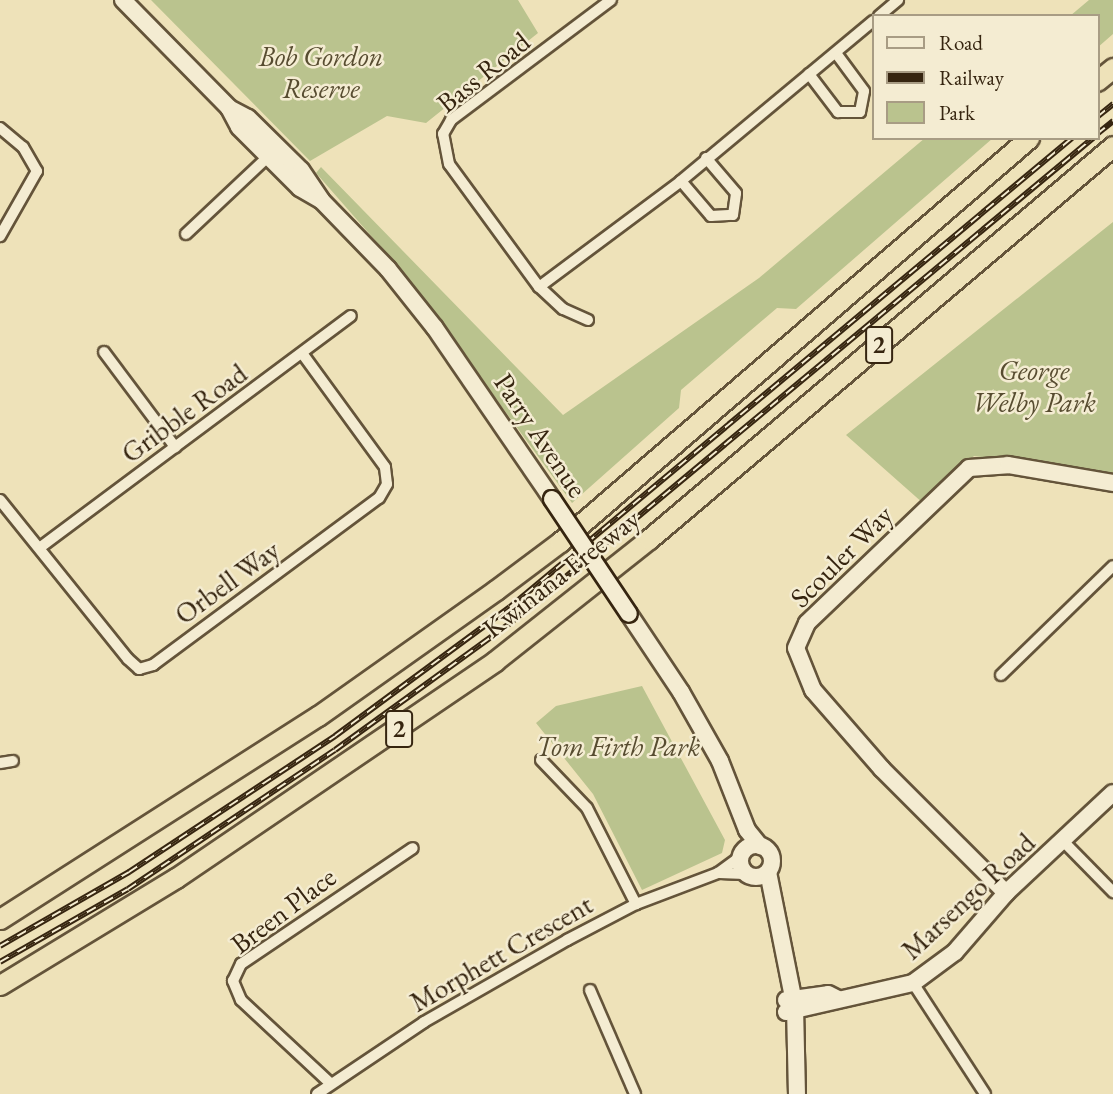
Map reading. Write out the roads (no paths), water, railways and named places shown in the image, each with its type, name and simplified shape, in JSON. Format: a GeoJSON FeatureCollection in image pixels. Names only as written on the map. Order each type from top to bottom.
{"type":"FeatureCollection","features":[{"type":"Feature","properties":{"kind":"highway"},"geometry":{"type":"LineString","coordinates":[[1099,79],[1113,68]]}},
{"type":"Feature","properties":{"kind":"highway","name":"Kwinana Freeway"},"geometry":{"type":"LineString","coordinates":[[0,919],[318,716],[517,574],[1027,140]]}},
{"type":"Feature","properties":{"kind":"highway","name":"Kwinana Freeway"},"geometry":{"type":"LineString","coordinates":[[0,985],[176,878],[495,661],[649,539],[1113,146]]}},
{"type":"Feature","properties":{"kind":"main road","name":"Parry Avenue"},"geometry":{"type":"LineString","coordinates":[[123,0],[229,108],[239,127],[274,152],[300,188],[321,200],[435,328],[629,614],[720,761],[747,830],[772,857],[755,874]]}},
{"type":"Feature","properties":{"kind":"main road","name":"Scouler Way"},"geometry":{"type":"LineString","coordinates":[[1006,893],[882,769],[813,691],[796,648],[807,623],[969,468],[997,464],[1113,483]]}},
{"type":"Feature","properties":{"kind":"main road","name":"Marsengo Road"},"geometry":{"type":"LineString","coordinates":[[790,1006],[828,994],[838,999],[913,983],[955,952],[1006,893],[1065,843],[1113,793]]}},
{"type":"Feature","properties":{"kind":"main road","name":"Parry Avenue"},"geometry":{"type":"LineString","coordinates":[[747,830],[742,854],[768,894],[782,952],[790,1006],[797,1094]]}},
{"type":"Feature","properties":{"kind":"main road"},"geometry":{"type":"LineString","coordinates":[[742,854],[760,846]]}},
{"type":"Feature","properties":{"kind":"street","name":"Bass Road"},"geometry":{"type":"LineString","coordinates":[[588,320],[563,309],[539,287],[449,164],[443,134],[451,120],[611,0]]}},
{"type":"Feature","properties":{"kind":"street"},"geometry":{"type":"LineString","coordinates":[[881,14],[898,0]]}},
{"type":"Feature","properties":{"kind":"street"},"geometry":{"type":"LineString","coordinates":[[539,287],[681,181],[872,22]]}},
{"type":"Feature","properties":{"kind":"street"},"geometry":{"type":"LineString","coordinates":[[809,74],[838,112],[860,112],[864,91],[836,52]]}},
{"type":"Feature","properties":{"kind":"street"},"geometry":{"type":"LineString","coordinates":[[0,128],[23,148],[37,171],[0,236]]}},
{"type":"Feature","properties":{"kind":"street"},"geometry":{"type":"LineString","coordinates":[[186,234],[274,152]]}},
{"type":"Feature","properties":{"kind":"street"},"geometry":{"type":"LineString","coordinates":[[681,181],[711,216],[733,215],[736,193],[706,158]]}},
{"type":"Feature","properties":{"kind":"street","name":"Gribble Road"},"geometry":{"type":"LineString","coordinates":[[42,546],[304,356],[351,316]]}},
{"type":"Feature","properties":{"kind":"street"},"geometry":{"type":"LineString","coordinates":[[104,352],[175,447]]}},
{"type":"Feature","properties":{"kind":"street","name":"Orbell Way"},"geometry":{"type":"LineString","coordinates":[[0,500],[42,546],[128,659],[139,669],[153,665],[379,498],[387,484],[385,467],[304,356]]}},
{"type":"Feature","properties":{"kind":"street"},"geometry":{"type":"LineString","coordinates":[[1000,675],[1113,566]]}},
{"type":"Feature","properties":{"kind":"street"},"geometry":{"type":"LineString","coordinates":[[541,760],[587,808],[636,904]]}},
{"type":"Feature","properties":{"kind":"street"},"geometry":{"type":"LineString","coordinates":[[0,763],[13,761]]}},
{"type":"Feature","properties":{"kind":"street"},"geometry":{"type":"LineString","coordinates":[[1065,843],[1113,892]]}},
{"type":"Feature","properties":{"kind":"street","name":"Breen Place"},"geometry":{"type":"LineString","coordinates":[[330,1083],[241,1000],[233,981],[242,964],[413,848]]}},
{"type":"Feature","properties":{"kind":"street","name":"Morphett Crescent"},"geometry":{"type":"LineString","coordinates":[[317,1094],[424,1022],[636,904],[719,873],[742,854]]}},
{"type":"Feature","properties":{"kind":"street","name":"Morphett Crescent"},"geometry":{"type":"LineString","coordinates":[[719,873],[755,874]]}},
{"type":"Feature","properties":{"kind":"street"},"geometry":{"type":"LineString","coordinates":[[913,983],[985,1094]]}},
{"type":"Feature","properties":{"kind":"street"},"geometry":{"type":"LineString","coordinates":[[590,990],[635,1094]]}},
{"type":"Feature","properties":{"kind":"railway"},"geometry":{"type":"LineString","coordinates":[[1099,115],[1113,104]]}},
{"type":"Feature","properties":{"kind":"railway"},"geometry":{"type":"LineString","coordinates":[[1099,132],[1113,121]]}},
{"type":"Feature","properties":{"kind":"railway"},"geometry":{"type":"LineString","coordinates":[[0,946],[129,872],[335,736],[510,607],[1070,140]]}},
{"type":"Feature","properties":{"kind":"railway"},"geometry":{"type":"LineString","coordinates":[[0,962],[128,889],[335,750],[509,624],[1091,140]]}},
{"type":"Feature","properties":{"kind":"park label","name":"Bob Gordon Reserve"},"geometry":{"type":"Point","coordinates":[321,72]}},
{"type":"Feature","properties":{"kind":"park label","name":"George Welby Park"},"geometry":{"type":"Point","coordinates":[1034,386]}},
{"type":"Feature","properties":{"kind":"park label","name":"Tom Firth Park"},"geometry":{"type":"Point","coordinates":[618,746]}}]}
